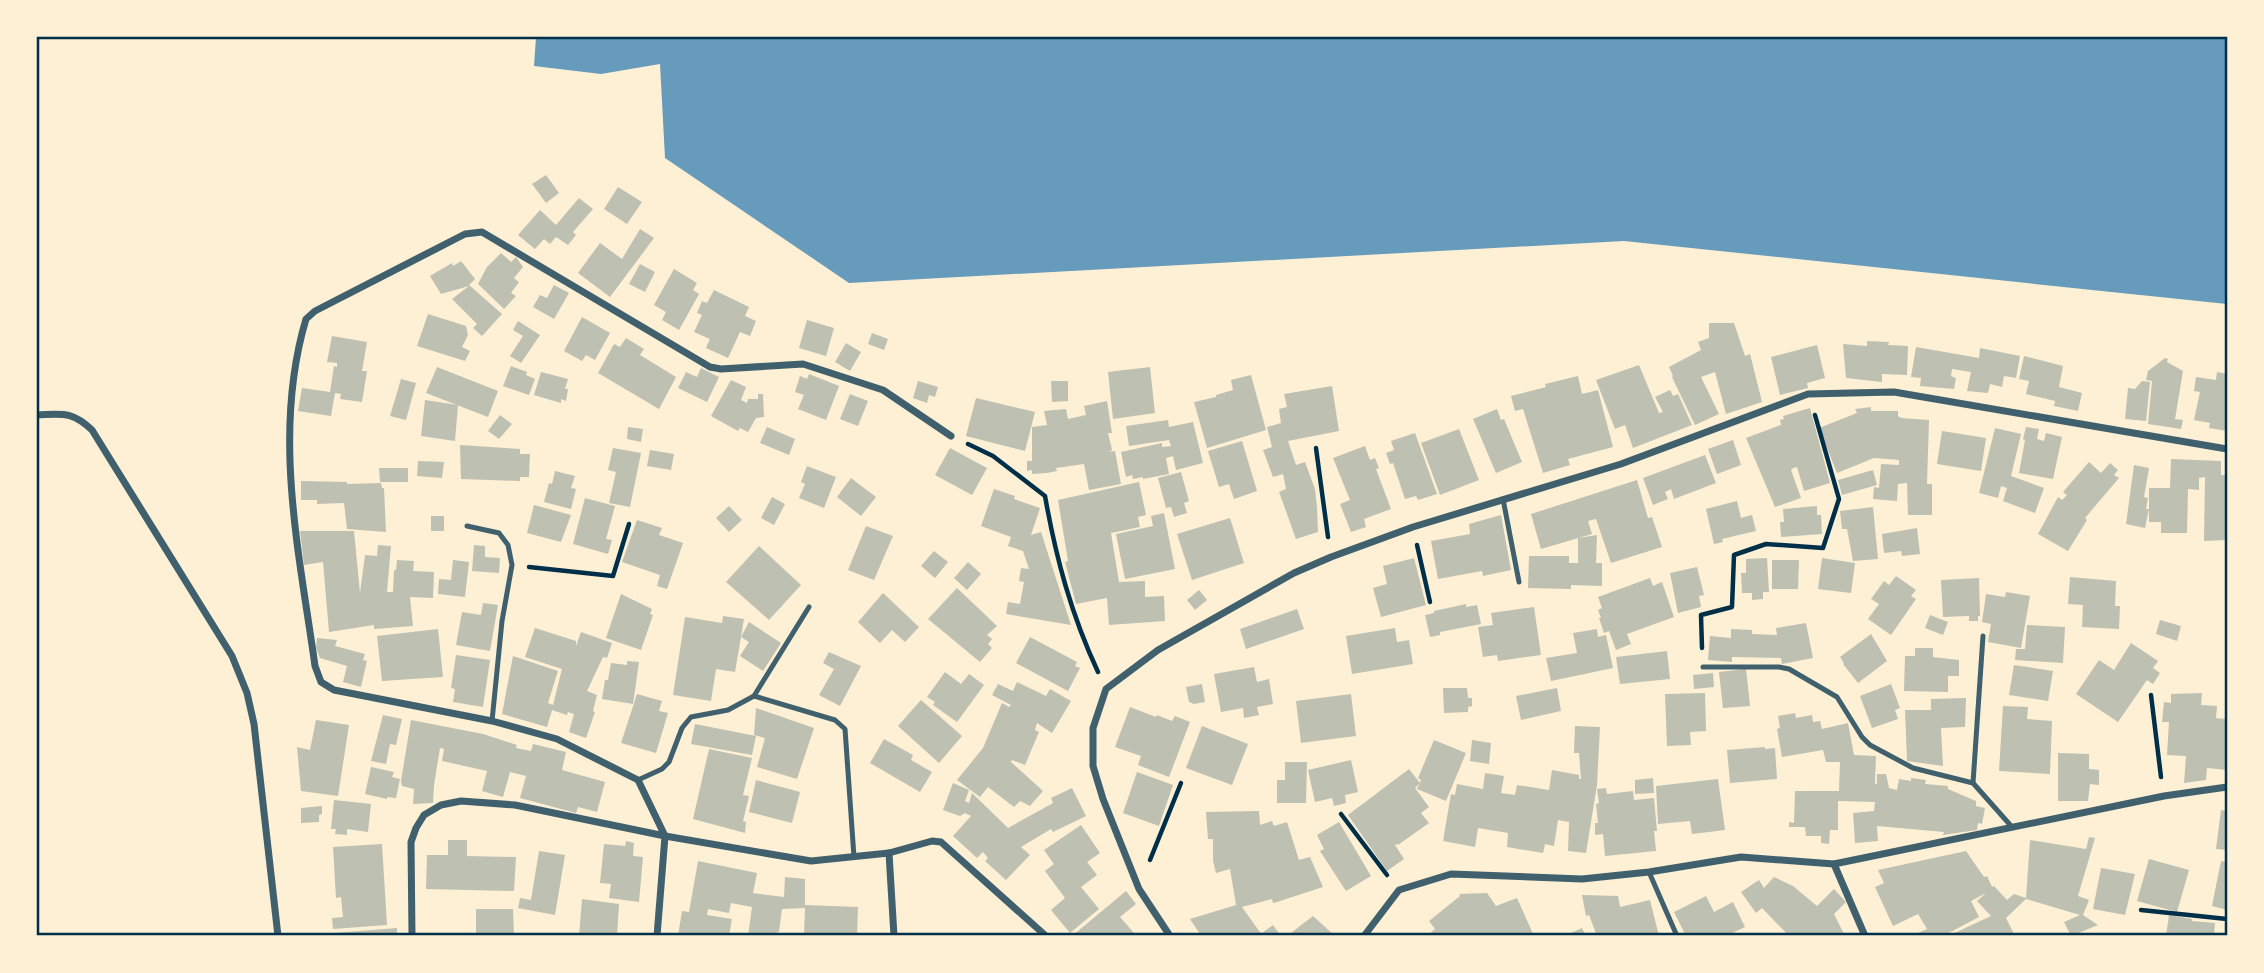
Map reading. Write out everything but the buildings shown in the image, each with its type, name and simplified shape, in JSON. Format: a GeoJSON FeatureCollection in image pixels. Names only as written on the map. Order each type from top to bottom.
{"type":"FeatureCollection","features":[{"type":"Feature","properties":{"kind":"street"},"geometry":{"type":"LineString","coordinates":[[657,936],[665,836],[638,780],[557,739],[492,721],[334,690],[320,682],[314,666],[289,478],[288,411],[306,319],[315,311],[465,234],[477,231],[487,234],[710,367],[721,369],[803,364],[883,390],[951,436]]}},
{"type":"Feature","properties":{"kind":"street"},"geometry":{"type":"LineString","coordinates":[[1170,936],[1139,890],[1103,799],[1093,766],[1093,728],[1106,689],[1158,650],[1294,573],[1331,556],[1413,527],[1621,464],[1808,394],[1894,392],[2227,449]]}},
{"type":"Feature","properties":{"kind":"street"},"geometry":{"type":"LineString","coordinates":[[37,415],[62,414],[79,418],[92,430],[232,656],[247,693],[254,724],[278,936]]}},
{"type":"Feature","properties":{"kind":"street"},"geometry":{"type":"LineString","coordinates":[[1364,936],[1398,890],[1451,874],[1582,879],[1649,872],[1741,857],[1834,864],[2164,796],[2227,787]]}},
{"type":"Feature","properties":{"kind":"street"},"geometry":{"type":"LineString","coordinates":[[412,936],[411,842],[416,828],[425,815],[441,805],[461,801],[515,804],[665,836],[811,861],[889,853],[932,841],[941,842],[1046,936]]}},
{"type":"Feature","properties":{"kind":"street"},"geometry":{"type":"LineString","coordinates":[[889,853],[894,936]]}},
{"type":"Feature","properties":{"kind":"street"},"geometry":{"type":"LineString","coordinates":[[1834,864],[1865,936]]}},
{"type":"Feature","properties":{"kind":"lane"},"geometry":{"type":"LineString","coordinates":[[1503,499],[1519,582]]}},
{"type":"Feature","properties":{"kind":"lane"},"geometry":{"type":"LineString","coordinates":[[467,526],[499,533],[508,545],[512,565],[502,621],[492,721]]}},
{"type":"Feature","properties":{"kind":"lane"},"geometry":{"type":"LineString","coordinates":[[638,780],[662,769],[669,762],[682,728],[691,717],[728,710],[754,696],[809,607]]}},
{"type":"Feature","properties":{"kind":"lane"},"geometry":{"type":"LineString","coordinates":[[1973,783],[1983,636]]}},
{"type":"Feature","properties":{"kind":"lane"},"geometry":{"type":"LineString","coordinates":[[1703,667],[1789,669],[1837,697],[1870,745],[1913,768],[1973,783],[2011,827]]}},
{"type":"Feature","properties":{"kind":"lane"},"geometry":{"type":"LineString","coordinates":[[754,696],[835,720],[845,729],[854,857]]}},
{"type":"Feature","properties":{"kind":"lane"},"geometry":{"type":"LineString","coordinates":[[1649,872],[1677,936]]}},
{"type":"Feature","properties":{"kind":"path"},"geometry":{"type":"LineString","coordinates":[[1703,667],[1701,615],[1732,607],[1734,555],[1766,544],[1823,548],[1839,499],[1808,394]]}},
{"type":"Feature","properties":{"kind":"path"},"geometry":{"type":"LineString","coordinates":[[951,436],[993,456],[1045,496],[1055,550],[1078,630],[1106,689]]}},
{"type":"Feature","properties":{"kind":"path"},"geometry":{"type":"LineString","coordinates":[[1315,448],[1331,556]]}},
{"type":"Feature","properties":{"kind":"path"},"geometry":{"type":"LineString","coordinates":[[512,565],[613,576],[628,524]]}},
{"type":"Feature","properties":{"kind":"path"},"geometry":{"type":"LineString","coordinates":[[1413,527],[1430,602]]}},
{"type":"Feature","properties":{"kind":"path"},"geometry":{"type":"LineString","coordinates":[[2151,695],[2164,796]]}},
{"type":"Feature","properties":{"kind":"path"},"geometry":{"type":"LineString","coordinates":[[1139,890],[1181,783]]}},
{"type":"Feature","properties":{"kind":"path"},"geometry":{"type":"LineString","coordinates":[[1341,814],[1398,890]]}},
{"type":"Feature","properties":{"kind":"path"},"geometry":{"type":"LineString","coordinates":[[2141,910],[2227,919]]}},
{"type":"Feature","properties":{"kind":"water"},"geometry":{"type":"Polygon","coordinates":[[[536,37],[2227,37],[2227,304],[1624,241],[849,283],[665,158],[660,64],[601,74],[534,66],[536,37]]]}}]}
